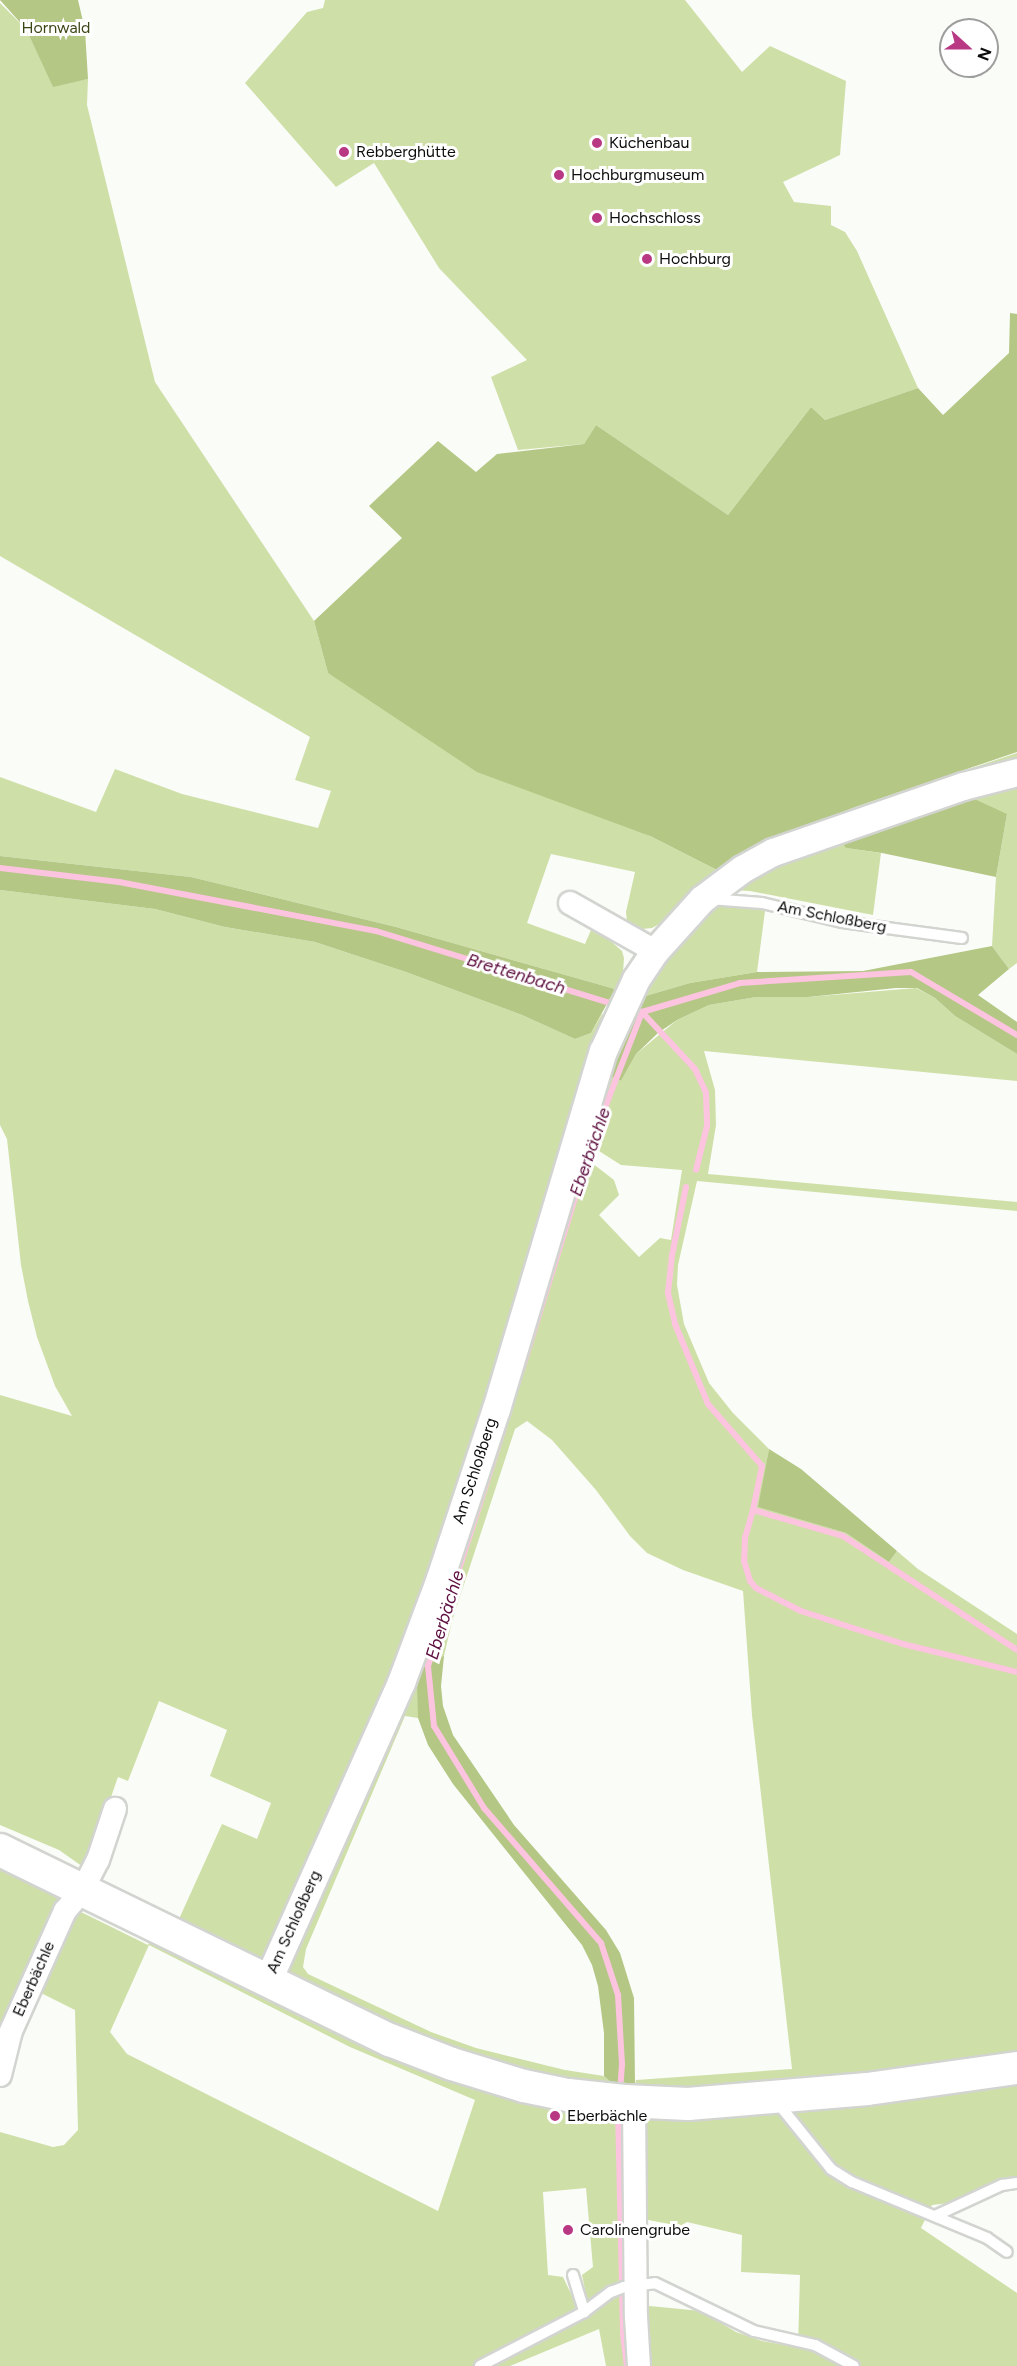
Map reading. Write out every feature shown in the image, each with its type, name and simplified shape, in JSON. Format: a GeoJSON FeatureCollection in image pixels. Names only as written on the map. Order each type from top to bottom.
{"type":"FeatureCollection","features":[{"type":"Feature","properties":{"kind":"main road"},"geometry":{"type":"LineString","coordinates":[[0,1850],[390,2040],[452,2064],[524,2086],[624,2101],[688,2104],[775,2098],[1017,2068]]}},
{"type":"Feature","properties":{"kind":"street","name":"Am Schloßberg"},"geometry":{"type":"LineString","coordinates":[[267,1982],[401,1682],[439,1581],[486,1441],[603,1051],[636,979],[655,951],[702,899],[742,869],[773,852],[963,786],[1017,771]]}},
{"type":"Feature","properties":{"kind":"street"},"geometry":{"type":"LineString","coordinates":[[570,903],[655,951]]}},
{"type":"Feature","properties":{"kind":"street","name":"Eberbächle"},"geometry":{"type":"LineString","coordinates":[[0,2075],[11,2031],[64,1911],[82,1891],[98,1860],[115,1809]]}},
{"type":"Feature","properties":{"kind":"street"},"geometry":{"type":"LineString","coordinates":[[624,2101],[626,2287],[639,2366]]}},
{"type":"Feature","properties":{"kind":"lane","name":"Am Schloßberg"},"geometry":{"type":"LineString","coordinates":[[702,899],[762,903],[842,922],[962,938]]}},
{"type":"Feature","properties":{"kind":"lane"},"geometry":{"type":"LineString","coordinates":[[775,2098],[789,2120],[831,2169],[852,2182],[937,2215],[987,2238],[1007,2252]]}},
{"type":"Feature","properties":{"kind":"lane"},"geometry":{"type":"LineString","coordinates":[[937,2215],[1002,2185],[1017,2183]]}},
{"type":"Feature","properties":{"kind":"lane"},"geometry":{"type":"LineString","coordinates":[[573,2275],[584,2312]]}},
{"type":"Feature","properties":{"kind":"lane"},"geometry":{"type":"LineString","coordinates":[[480,2366],[584,2312],[626,2287],[655,2283],[754,2331],[815,2345],[854,2366]]}},
{"type":"Feature","properties":{"kind":"green space","name":"Hornwald"},"geometry":{"type":"Polygon","coordinates":[[[0,0],[78,0],[85,30],[88,79],[53,87],[26,29],[0,0]]]}},
{"type":"Feature","properties":{"kind":"green space","name":"Hochburg"},"geometry":{"type":"Polygon","coordinates":[[[325,0],[685,0],[742,72],[770,46],[846,81],[840,155],[783,182],[794,202],[831,206],[831,225],[845,232],[857,251],[918,388],[825,420],[811,407],[728,515],[596,425],[584,444],[518,450],[491,377],[527,360],[439,268],[374,163],[336,187],[245,83],[307,12],[323,8],[325,0]]]}},
{"type":"Feature","properties":{"kind":"green space"},"geometry":{"type":"Polygon","coordinates":[[[0,3],[26,29],[53,86],[88,79],[87,105],[155,382],[314,621],[328,673],[719,871],[745,852],[855,807],[1017,753],[1017,963],[1009,969],[992,946],[996,877],[1007,814],[846,848],[881,853],[873,915],[750,891],[697,888],[661,923],[652,928],[642,929],[627,922],[626,912],[635,872],[551,854],[527,923],[585,944],[591,930],[606,937],[622,951],[624,958],[623,973],[615,989],[396,927],[191,877],[0,856],[0,777],[96,812],[115,769],[182,794],[318,828],[331,791],[295,780],[310,737],[0,556],[0,3]]]}},
{"type":"Feature","properties":{"kind":"green space"},"geometry":{"type":"Polygon","coordinates":[[[1010,313],[1017,314],[1017,752],[855,807],[745,852],[719,871],[650,836],[477,772],[328,673],[314,621],[402,538],[369,506],[438,441],[476,472],[497,454],[584,444],[596,425],[728,515],[811,407],[825,420],[918,388],[943,415],[1009,353],[1010,313]]]}},
{"type":"Feature","properties":{"kind":"green space"},"geometry":{"type":"Polygon","coordinates":[[[970,797],[1007,814],[996,877],[882,853],[846,848],[837,835],[970,797]]]}},
{"type":"Feature","properties":{"kind":"green space"},"geometry":{"type":"Polygon","coordinates":[[[0,856],[191,877],[396,927],[615,989],[591,1033],[575,1039],[522,1015],[406,972],[315,942],[225,927],[155,909],[0,890],[0,856]]]}},
{"type":"Feature","properties":{"kind":"green space"},"geometry":{"type":"Polygon","coordinates":[[[0,890],[155,909],[225,927],[315,942],[406,972],[522,1015],[575,1039],[591,1033],[602,1014],[628,1027],[610,1076],[621,1081],[636,1054],[677,1020],[709,1005],[756,997],[808,997],[916,988],[935,998],[955,1016],[1017,1054],[1017,1081],[704,1051],[715,1090],[716,1125],[708,1174],[1017,1202],[1017,1211],[697,1181],[678,1265],[677,1285],[684,1324],[709,1383],[733,1413],[769,1449],[759,1507],[846,1533],[889,1562],[897,1551],[918,1569],[1017,1634],[1017,2177],[1002,2179],[950,2203],[932,2205],[921,2228],[1017,2293],[1017,2366],[606,2366],[599,2329],[510,2366],[0,2366],[0,2132],[53,2147],[64,2145],[78,2130],[75,2010],[35,1990],[73,1912],[81,1912],[148,1945],[163,1913],[179,1919],[222,1824],[257,1839],[271,1803],[210,1776],[227,1730],[159,1701],[128,1781],[118,1777],[86,1869],[59,1850],[0,1825],[0,1395],[72,1416],[55,1386],[37,1337],[28,1301],[21,1265],[7,1139],[0,1125],[0,890]],[[588,1144],[583,1156],[614,1180],[619,1195],[599,1215],[639,1257],[660,1238],[671,1240],[682,1170],[621,1165],[588,1144]],[[527,1421],[515,1429],[452,1621],[444,1656],[420,1660],[418,1718],[405,1716],[306,1949],[303,1967],[308,1974],[431,2032],[476,2048],[565,2070],[604,2076],[613,2084],[611,2117],[624,2118],[627,2085],[635,2085],[636,2080],[792,2069],[752,1715],[743,1591],[683,1570],[647,1553],[630,1536],[596,1490],[552,1440],[527,1421]],[[149,1945],[110,2032],[127,2054],[438,2211],[475,2100],[350,2047],[149,1945]],[[586,2188],[543,2192],[548,2275],[563,2277],[573,2298],[586,2294],[582,2275],[593,2267],[586,2188]],[[643,2219],[629,2274],[624,2280],[618,2281],[619,2295],[624,2295],[629,2304],[701,2311],[736,2332],[762,2341],[798,2347],[800,2275],[741,2272],[742,2235],[687,2222],[680,2226],[643,2219]]]}},
{"type":"Feature","properties":{"kind":"green space"},"geometry":{"type":"Polygon","coordinates":[[[718,905],[742,906],[765,911],[757,972],[690,983],[642,997],[655,969],[708,908],[718,905]]]}},
{"type":"Feature","properties":{"kind":"green space"},"geometry":{"type":"Polygon","coordinates":[[[992,946],[1009,969],[978,995],[1017,1022],[1017,1054],[955,1016],[935,998],[917,988],[896,988],[808,997],[756,997],[709,1005],[677,1020],[658,1033],[636,1054],[621,1081],[610,1076],[642,997],[690,983],[757,972],[863,971],[992,946]]]}},
{"type":"Feature","properties":{"kind":"green space"},"geometry":{"type":"Polygon","coordinates":[[[769,1449],[801,1469],[897,1551],[889,1562],[846,1533],[758,1507],[769,1449]]]}},
{"type":"Feature","properties":{"kind":"green space"},"geometry":{"type":"Polygon","coordinates":[[[444,1656],[441,1686],[443,1706],[453,1735],[514,1825],[606,1930],[620,1953],[634,1998],[635,2085],[613,2084],[604,2076],[604,2033],[598,1986],[592,1965],[582,1945],[453,1784],[428,1745],[418,1718],[417,1683],[420,1660],[444,1656]]]}},
{"type":"Feature","properties":{"kind":"green space"},"geometry":{"type":"Polygon","coordinates":[[[0,1861],[59,1894],[61,1901],[8,2030],[0,2025],[0,1861]]]}},
{"type":"Feature","properties":{"kind":"waterway","name":"Brettenbach"},"geometry":{"type":"LineString","coordinates":[[0,868],[119,882],[376,931],[616,1005]]}},
{"type":"Feature","properties":{"kind":"waterway","name":"Brettenbach"},"geometry":{"type":"LineString","coordinates":[[629,1009],[642,1012],[740,983],[911,972],[1017,1035]]}},
{"type":"Feature","properties":{"kind":"waterway","name":"Eberbächle"},"geometry":{"type":"LineString","coordinates":[[522,1370],[594,1136],[642,1012],[695,1069],[706,1093],[707,1126],[696,1170]]}},
{"type":"Feature","properties":{"kind":"waterway"},"geometry":{"type":"LineString","coordinates":[[686,1187],[672,1255],[668,1293],[675,1324],[708,1404],[762,1466],[753,1510],[843,1536],[1017,1650]]}},
{"type":"Feature","properties":{"kind":"waterway","name":"Eberbächle"},"geometry":{"type":"LineString","coordinates":[[504,1428],[428,1666],[434,1726],[484,1808],[601,1943],[618,1995],[622,2064],[620,2093]]}},
{"type":"Feature","properties":{"kind":"waterway"},"geometry":{"type":"LineString","coordinates":[[753,1510],[745,1538],[744,1561],[750,1581],[756,1588],[801,1611],[837,1623],[903,1644],[1017,1672]]}},
{"type":"Feature","properties":{"kind":"waterway","name":"Eberbächle"},"geometry":{"type":"LineString","coordinates":[[618,2109],[623,2334],[627,2366]]}},
{"type":"Feature","properties":{"kind":"place","name":"Küchenbau"},"geometry":{"type":"Point","coordinates":[597,143]}},
{"type":"Feature","properties":{"kind":"place","name":"Rebberghütte"},"geometry":{"type":"Point","coordinates":[344,152]}},
{"type":"Feature","properties":{"kind":"place","name":"Hochburgmuseum"},"geometry":{"type":"Point","coordinates":[559,175]}},
{"type":"Feature","properties":{"kind":"place","name":"Hochschloss"},"geometry":{"type":"Point","coordinates":[597,218]}},
{"type":"Feature","properties":{"kind":"place","name":"Hochburg"},"geometry":{"type":"Point","coordinates":[647,259]}},
{"type":"Feature","properties":{"kind":"place","name":"Eberbächle"},"geometry":{"type":"Point","coordinates":[555,2116]}},
{"type":"Feature","properties":{"kind":"place","name":"Carolinengrube"},"geometry":{"type":"Point","coordinates":[568,2230]}}]}
